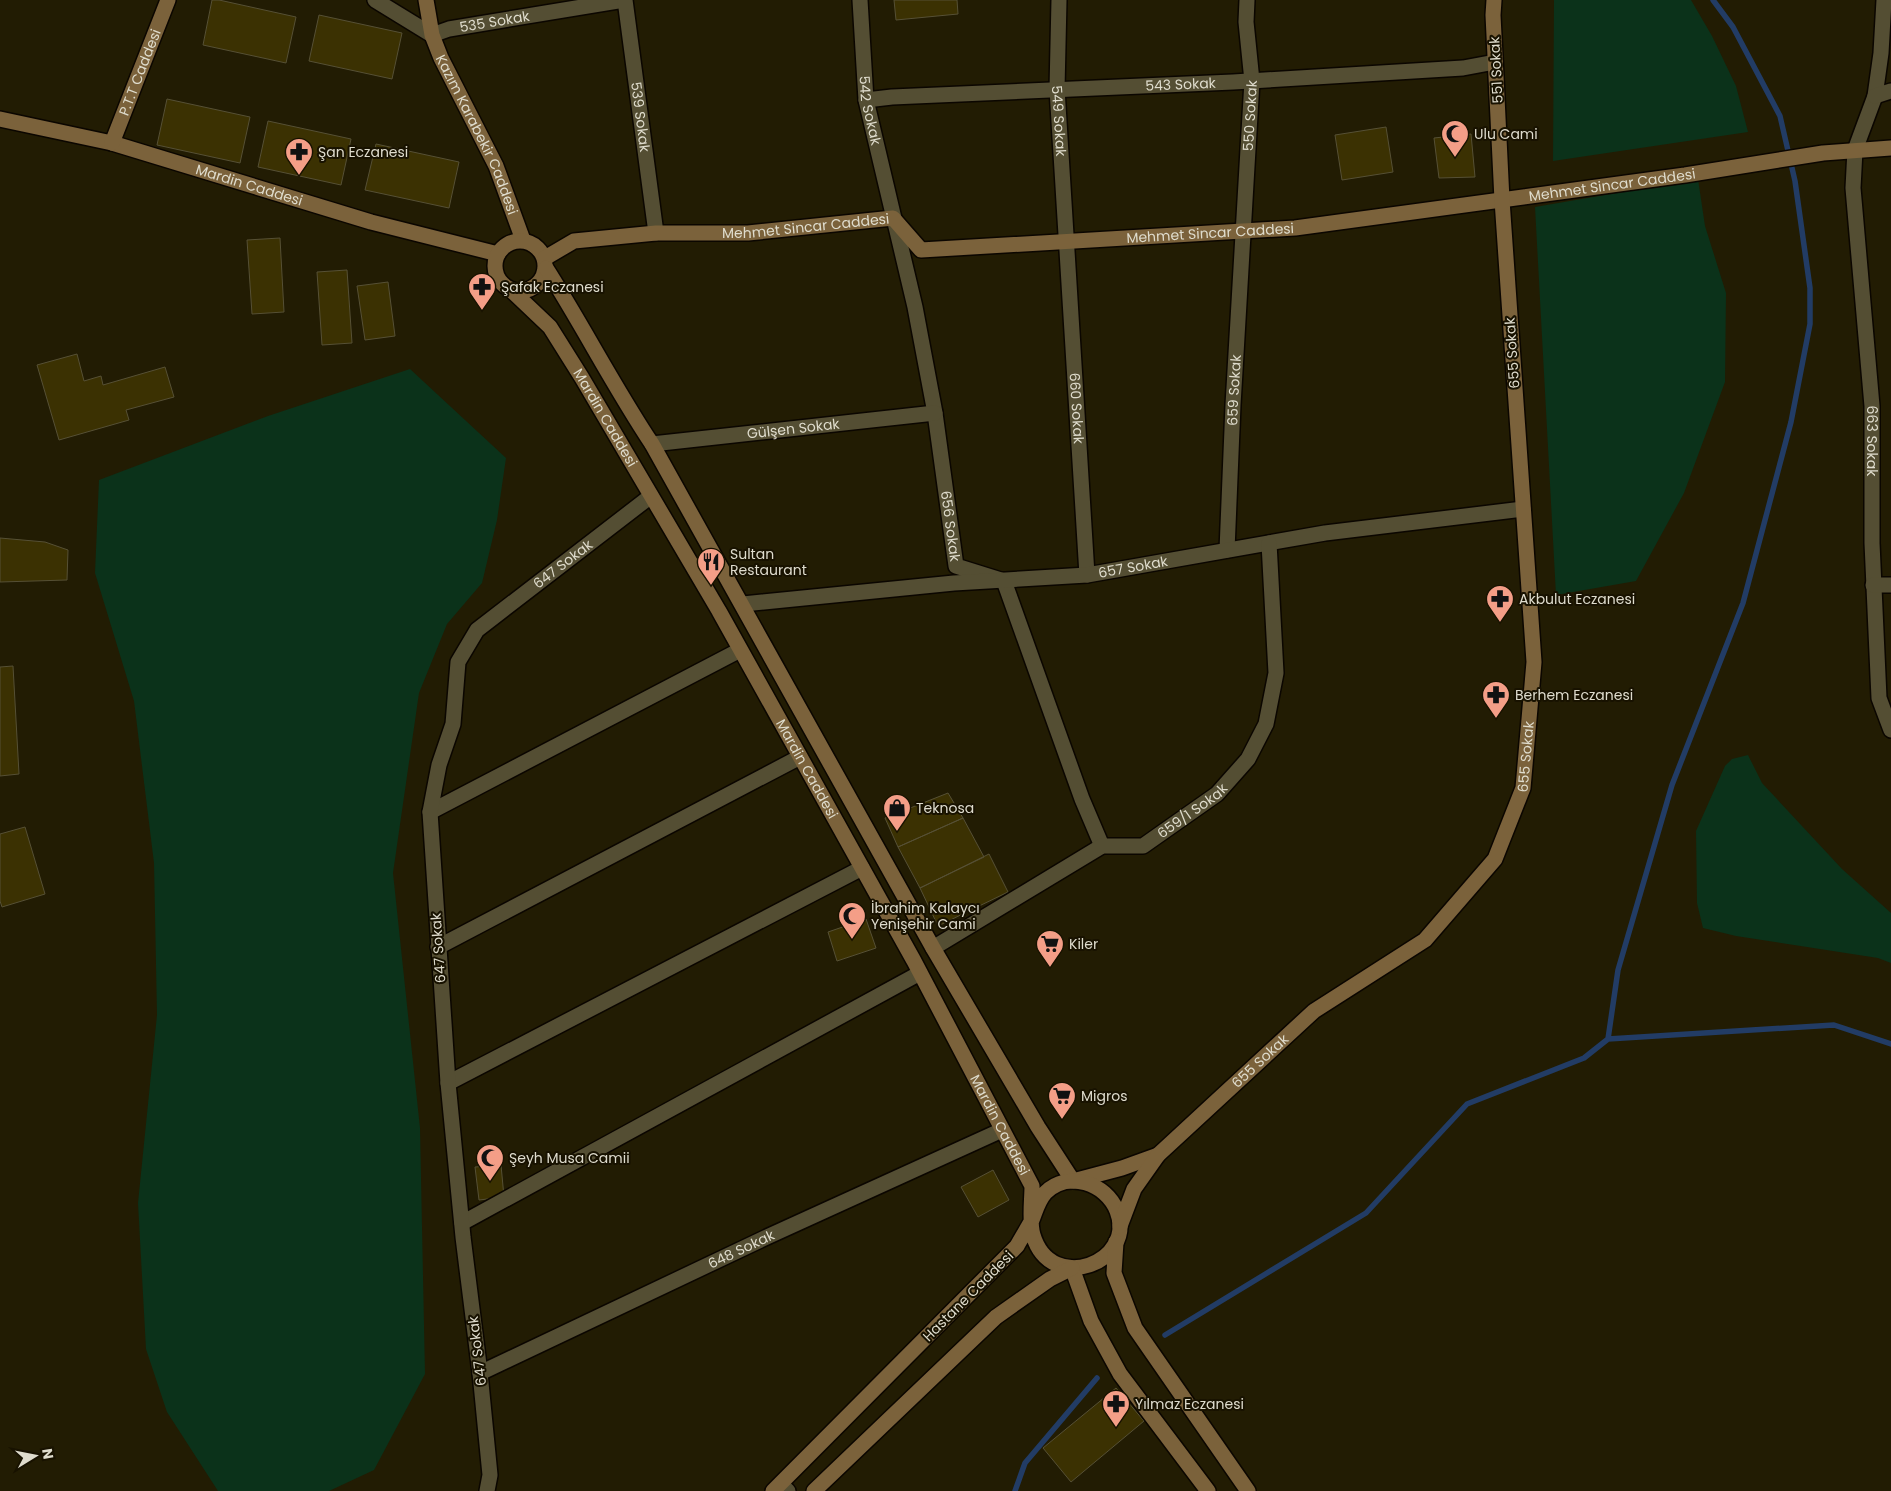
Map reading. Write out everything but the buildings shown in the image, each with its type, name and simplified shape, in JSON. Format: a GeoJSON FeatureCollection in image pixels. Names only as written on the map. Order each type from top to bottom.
{"type":"FeatureCollection","features":[{"type":"Feature","properties":{"kind":"street","name":"P.T.T Caddesi"},"geometry":{"type":"LineString","coordinates":[[112,143],[168,0]]}},
{"type":"Feature","properties":{"kind":"street"},"geometry":{"type":"LineString","coordinates":[[375,0],[432,35]]}},
{"type":"Feature","properties":{"kind":"street","name":"Kazım Karabekir Caddesi"},"geometry":{"type":"LineString","coordinates":[[426,0],[432,35],[496,166],[523,240]]}},
{"type":"Feature","properties":{"kind":"street","name":"535 Sokak"},"geometry":{"type":"LineString","coordinates":[[432,35],[449,29],[624,0]]}},
{"type":"Feature","properties":{"kind":"street","name":"539 Sokak"},"geometry":{"type":"LineString","coordinates":[[624,0],[656,233]]}},
{"type":"Feature","properties":{"kind":"street","name":"542 Sokak"},"geometry":{"type":"LineString","coordinates":[[860,0],[866,100],[893,218]]}},
{"type":"Feature","properties":{"kind":"street","name":"549 Sokak"},"geometry":{"type":"LineString","coordinates":[[1059,0],[1057,89],[1067,241]]}},
{"type":"Feature","properties":{"kind":"street","name":"550 Sokak"},"geometry":{"type":"LineString","coordinates":[[1243,231],[1252,81],[1246,22],[1247,0]]}},
{"type":"Feature","properties":{"kind":"street","name":"551 Sokak"},"geometry":{"type":"LineString","coordinates":[[1494,0],[1493,15],[1502,200]]}},
{"type":"Feature","properties":{"kind":"street","name":"663 Sokak"},"geometry":{"type":"LineString","coordinates":[[1884,0],[1881,53],[1875,96],[1855,150],[1853,188],[1872,406],[1872,543],[1879,698],[1891,730]]}},
{"type":"Feature","properties":{"kind":"street","name":"543 Sokak"},"geometry":{"type":"LineString","coordinates":[[866,100],[892,97],[1252,81],[1463,68],[1495,62]]}},
{"type":"Feature","properties":{"kind":"street"},"geometry":{"type":"LineString","coordinates":[[1875,96],[1891,91]]}},
{"type":"Feature","properties":{"kind":"street","name":"Mardin Caddesi"},"geometry":{"type":"LineString","coordinates":[[0,119],[112,143],[371,222],[498,254],[495,262],[495,271],[504,285],[550,327],[582,378],[740,650],[862,868],[920,973],[1032,1186],[1032,1218]]}},
{"type":"Feature","properties":{"kind":"street","name":"Mehmet Sincar Caddesi"},"geometry":{"type":"LineString","coordinates":[[545,263],[574,241],[656,233],[748,233],[893,218],[921,250],[1295,228],[1685,175],[1823,153],[1891,148]]}},
{"type":"Feature","properties":{"kind":"street","name":"655 Sokak"},"geometry":{"type":"LineString","coordinates":[[1118,1234],[1134,1189],[1158,1155],[1314,1011],[1425,940],[1495,859],[1523,788],[1534,662],[1502,200]]}},
{"type":"Feature","properties":{"kind":"street","name":"656 Sokak"},"geometry":{"type":"LineString","coordinates":[[893,218],[915,307],[935,413],[956,566],[1004,581]]}},
{"type":"Feature","properties":{"kind":"street","name":"659 Sokak"},"geometry":{"type":"LineString","coordinates":[[1227,550],[1243,231]]}},
{"type":"Feature","properties":{"kind":"street"},"geometry":{"type":"LineString","coordinates":[[498,254],[508,243],[523,240],[536,246],[545,263],[544,276],[534,288],[519,291],[511,290]]}},
{"type":"Feature","properties":{"kind":"street","name":"660 Sokak"},"geometry":{"type":"LineString","coordinates":[[1067,241],[1087,575]]}},
{"type":"Feature","properties":{"kind":"street","name":"Mardin Caddesi"},"geometry":{"type":"LineString","coordinates":[[545,263],[634,417],[652,444],[933,948],[1038,1127],[1073,1181]]}},
{"type":"Feature","properties":{"kind":"street","name":"Gülşen Sokak"},"geometry":{"type":"LineString","coordinates":[[652,444],[935,413]]}},
{"type":"Feature","properties":{"kind":"street","name":"647 Sokak"},"geometry":{"type":"LineString","coordinates":[[487,1491],[490,1475],[448,1083],[430,812],[439,765],[453,724],[458,662],[477,630],[651,496]]}},
{"type":"Feature","properties":{"kind":"street","name":"657 Sokak"},"geometry":{"type":"LineString","coordinates":[[742,604],[954,583],[1087,575],[1325,533],[1523,509]]}},
{"type":"Feature","properties":{"kind":"street","name":"659/1 Sokak"},"geometry":{"type":"LineString","coordinates":[[1102,846],[1143,846],[1217,794],[1248,759],[1266,724],[1276,673],[1269,543]]}},
{"type":"Feature","properties":{"kind":"street"},"geometry":{"type":"LineString","coordinates":[[933,948],[1102,846],[1082,799],[1004,581]]}},
{"type":"Feature","properties":{"kind":"street"},"geometry":{"type":"LineString","coordinates":[[1874,585],[1891,585]]}},
{"type":"Feature","properties":{"kind":"street"},"geometry":{"type":"LineString","coordinates":[[430,812],[740,650]]}},
{"type":"Feature","properties":{"kind":"street"},"geometry":{"type":"LineString","coordinates":[[438,947],[800,757]]}},
{"type":"Feature","properties":{"kind":"street"},"geometry":{"type":"LineString","coordinates":[[448,1083],[862,868]]}},
{"type":"Feature","properties":{"kind":"street"},"geometry":{"type":"LineString","coordinates":[[462,1223],[920,973]]}},
{"type":"Feature","properties":{"kind":"street","name":"648 Sokak"},"geometry":{"type":"LineString","coordinates":[[480,1373],[760,1240],[1002,1130]]}},
{"type":"Feature","properties":{"kind":"street","name":"655 Sokak"},"geometry":{"type":"LineString","coordinates":[[1073,1181],[1122,1168],[1158,1155]]}},
{"type":"Feature","properties":{"kind":"street"},"geometry":{"type":"LineString","coordinates":[[1118,1234],[1109,1252],[1099,1262],[1086,1267],[1072,1268],[1059,1265],[1047,1258],[1038,1247],[1032,1233],[1032,1218],[1037,1204],[1046,1192],[1059,1184],[1073,1181],[1088,1183],[1102,1190],[1112,1200],[1118,1213],[1118,1234],[1114,1273],[1136,1328],[1248,1491]]}},
{"type":"Feature","properties":{"kind":"street","name":"Hastane Caddesi"},"geometry":{"type":"LineString","coordinates":[[781,1489],[1017,1246],[1032,1218]]}},
{"type":"Feature","properties":{"kind":"street"},"geometry":{"type":"LineString","coordinates":[[814,1491],[996,1317],[1050,1279],[1072,1268]]}},
{"type":"Feature","properties":{"kind":"street"},"geometry":{"type":"LineString","coordinates":[[1072,1268],[1091,1321],[1120,1374],[1208,1491]]}},
{"type":"Feature","properties":{"kind":"green space"},"geometry":{"type":"Polygon","coordinates":[[[1554,0],[1691,0],[1712,36],[1736,86],[1748,132],[1553,161],[1554,0]]]}},
{"type":"Feature","properties":{"kind":"green space"},"geometry":{"type":"Polygon","coordinates":[[[1698,179],[1705,226],[1726,293],[1725,382],[1684,493],[1636,581],[1556,595],[1535,207],[1698,179]]]}},
{"type":"Feature","properties":{"kind":"green space"},"geometry":{"type":"Polygon","coordinates":[[[410,369],[506,458],[497,520],[482,583],[447,624],[419,693],[393,873],[420,1128],[425,1374],[374,1470],[329,1491],[218,1491],[167,1412],[146,1349],[138,1203],[157,1015],[154,863],[134,701],[95,573],[99,480],[268,416],[410,369]]]}},
{"type":"Feature","properties":{"kind":"green space"},"geometry":{"type":"Polygon","coordinates":[[[1748,755],[1762,783],[1842,869],[1891,913],[1891,963],[1878,958],[1736,936],[1703,928],[1697,903],[1696,831],[1725,766],[1732,759],[1748,755]]]}},
{"type":"Feature","properties":{"kind":"waterway"},"geometry":{"type":"LineString","coordinates":[[1165,1335],[1366,1213],[1467,1104],[1584,1058],[1608,1039],[1618,970],[1672,785],[1743,603],[1791,422],[1810,324],[1810,288],[1795,181],[1780,116],[1733,27],[1713,0]]}},
{"type":"Feature","properties":{"kind":"waterway"},"geometry":{"type":"LineString","coordinates":[[1608,1039],[1834,1025],[1891,1044]]}},
{"type":"Feature","properties":{"kind":"waterway"},"geometry":{"type":"LineString","coordinates":[[1015,1491],[1025,1463],[1097,1378]]}},
{"type":"Feature","properties":{"kind":"place","name":"Ulu Cami"},"geometry":{"type":"Point","coordinates":[1455,158]}},
{"type":"Feature","properties":{"kind":"place","name":"Şan Eczanesi"},"geometry":{"type":"Point","coordinates":[299,176]}},
{"type":"Feature","properties":{"kind":"place","name":"Şafak Eczanesi"},"geometry":{"type":"Point","coordinates":[482,311]}},
{"type":"Feature","properties":{"kind":"place","name":"Sultan Restaurant"},"geometry":{"type":"Point","coordinates":[711,586]}},
{"type":"Feature","properties":{"kind":"place","name":"Akbulut Eczanesi"},"geometry":{"type":"Point","coordinates":[1500,623]}},
{"type":"Feature","properties":{"kind":"place","name":"Berhem Eczanesi"},"geometry":{"type":"Point","coordinates":[1496,719]}},
{"type":"Feature","properties":{"kind":"place","name":"Teknosa"},"geometry":{"type":"Point","coordinates":[897,832]}},
{"type":"Feature","properties":{"kind":"place","name":"İbrahim Kalaycı Yenişehir Cami"},"geometry":{"type":"Point","coordinates":[852,940]}},
{"type":"Feature","properties":{"kind":"place","name":"Kiler"},"geometry":{"type":"Point","coordinates":[1050,968]}},
{"type":"Feature","properties":{"kind":"place","name":"Migros"},"geometry":{"type":"Point","coordinates":[1062,1120]}},
{"type":"Feature","properties":{"kind":"place","name":"Şeyh Musa Camii"},"geometry":{"type":"Point","coordinates":[490,1182]}},
{"type":"Feature","properties":{"kind":"place","name":"Yılmaz Eczanesi"},"geometry":{"type":"Point","coordinates":[1116,1428]}}]}
